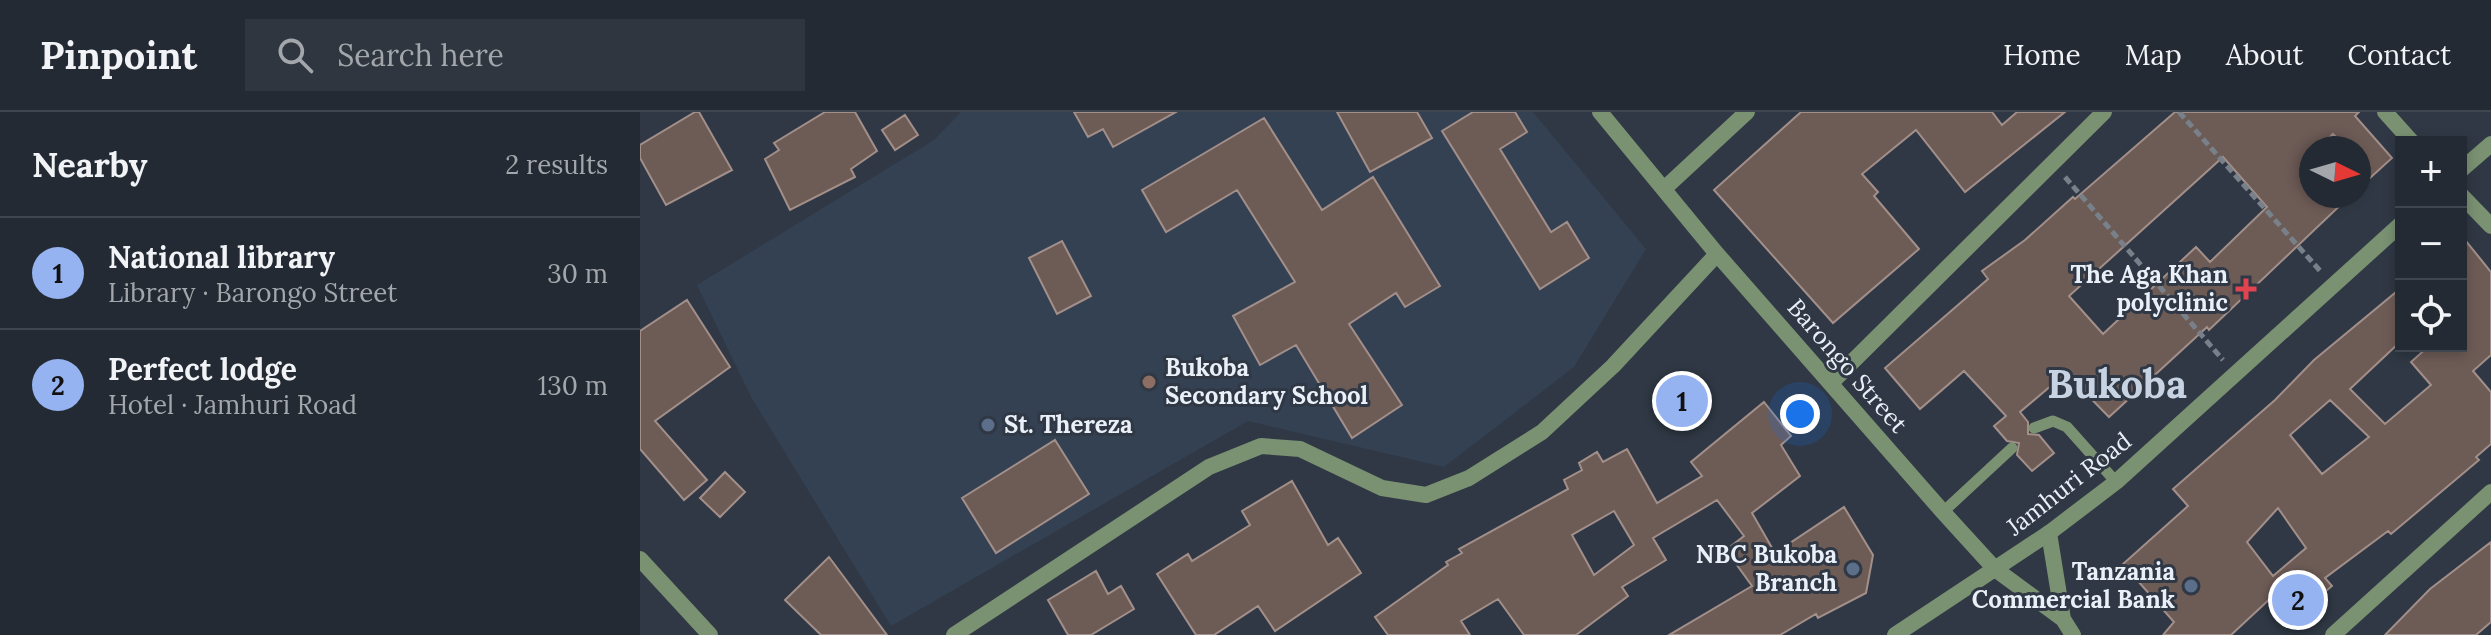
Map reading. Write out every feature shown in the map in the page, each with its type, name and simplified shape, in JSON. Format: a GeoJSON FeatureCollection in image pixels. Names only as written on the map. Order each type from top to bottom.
{"type":"FeatureCollection","features":[{"type":"Feature","properties":{"kind":"street","name":"Barongo Street"},"geometry":{"type":"LineString","coordinates":[[1600,112],[1717,254],[1943,512],[1995,569],[2063,619],[2073,635]]}},
{"type":"Feature","properties":{"kind":"street"},"geometry":{"type":"LineString","coordinates":[[1665,188],[1747,112]]}},
{"type":"Feature","properties":{"kind":"street"},"geometry":{"type":"LineString","coordinates":[[1831,383],[2051,161],[2104,112]]}},
{"type":"Feature","properties":{"kind":"street"},"geometry":{"type":"LineString","coordinates":[[2385,112],[2407,136]]}},
{"type":"Feature","properties":{"kind":"street"},"geometry":{"type":"LineString","coordinates":[[2467,165],[2491,144]]}},
{"type":"Feature","properties":{"kind":"street"},"geometry":{"type":"LineString","coordinates":[[2467,201],[2491,226]]}},
{"type":"Feature","properties":{"kind":"street","name":"Jamhuri Road"},"geometry":{"type":"LineString","coordinates":[[1895,635],[2049,533],[2116,482],[2395,229]]}},
{"type":"Feature","properties":{"kind":"street"},"geometry":{"type":"LineString","coordinates":[[954,635],[1209,467],[1261,446],[1300,449],[1382,488],[1426,495],[1469,478],[1542,432],[1613,366],[1717,254]]}},
{"type":"Feature","properties":{"kind":"street"},"geometry":{"type":"LineString","coordinates":[[2333,635],[2491,492]]}},
{"type":"Feature","properties":{"kind":"street"},"geometry":{"type":"LineString","coordinates":[[2049,533],[2063,619]]}},
{"type":"Feature","properties":{"kind":"street"},"geometry":{"type":"LineString","coordinates":[[640,559],[710,635]]}},
{"type":"Feature","properties":{"kind":"lane"},"geometry":{"type":"LineString","coordinates":[[2034,428],[2053,421],[2067,427],[2116,482]]}},
{"type":"Feature","properties":{"kind":"lane"},"geometry":{"type":"LineString","coordinates":[[1943,512],[2012,448]]}},
{"type":"Feature","properties":{"kind":"path"},"geometry":{"type":"LineString","coordinates":[[2179,112],[2333,285]]}},
{"type":"Feature","properties":{"kind":"path"},"geometry":{"type":"LineString","coordinates":[[2051,161],[2235,375]]}},
{"type":"Feature","properties":{"kind":"shaded area","name":"Bukoba Secondary School"},"geometry":{"type":"Polygon","coordinates":[[[961,112],[1533,112],[1646,249],[1574,367],[1444,467],[1248,421],[891,626],[751,397],[697,285],[934,140],[961,112]]]}},
{"type":"Feature","properties":{"kind":"building"},"geometry":{"type":"Polygon","coordinates":[[[699,112],[732,170],[666,205],[640,158],[640,145],[699,112]]]}},
{"type":"Feature","properties":{"kind":"building"},"geometry":{"type":"Polygon","coordinates":[[[825,112],[855,112],[877,151],[851,169],[855,177],[790,210],[765,159],[779,150],[774,143],[825,112]]]}},
{"type":"Feature","properties":{"kind":"building"},"geometry":{"type":"Polygon","coordinates":[[[1074,112],[1176,112],[1113,147],[1103,129],[1088,137],[1074,112]]]}},
{"type":"Feature","properties":{"kind":"building"},"geometry":{"type":"Polygon","coordinates":[[[1337,112],[1417,112],[1432,138],[1370,172],[1337,112]]]}},
{"type":"Feature","properties":{"kind":"building"},"geometry":{"type":"Polygon","coordinates":[[[1473,112],[1515,112],[1527,132],[1500,149],[1551,232],[1567,222],[1589,258],[1540,289],[1442,131],[1473,112]]]}},
{"type":"Feature","properties":{"kind":"building"},"geometry":{"type":"Polygon","coordinates":[[[1801,112],[1992,112],[2002,125],[2017,112],[2065,112],[1965,192],[1916,130],[1862,174],[1878,192],[1874,196],[1919,249],[1833,323],[1714,190],[1801,112]]]}},
{"type":"Feature","properties":{"kind":"building"},"geometry":{"type":"Polygon","coordinates":[[[2175,112],[2359,112],[2355,116],[2392,158],[2371,177],[2371,136],[2299,136],[2299,208],[2337,208],[2209,330],[2207,327],[2109,417],[2066,373],[2020,412],[2028,422],[2028,434],[2039,435],[2054,453],[2032,471],[2017,455],[2019,443],[2007,441],[1994,426],[2006,416],[1964,371],[1920,409],[1885,368],[1988,279],[1982,271],[2025,240],[2073,197],[2075,199],[2175,112]],[[2223,157],[2069,296],[2103,334],[2196,247],[2210,262],[2267,207],[2223,157]]]}},
{"type":"Feature","properties":{"kind":"building"},"geometry":{"type":"Polygon","coordinates":[[[905,115],[918,135],[895,150],[882,130],[905,115]]]}},
{"type":"Feature","properties":{"kind":"building"},"geometry":{"type":"Polygon","coordinates":[[[1264,118],[1322,210],[1373,177],[1440,286],[1405,307],[1396,293],[1349,324],[1402,405],[1352,438],[1296,345],[1260,365],[1233,316],[1295,282],[1237,190],[1166,232],[1142,190],[1264,118]]]}},
{"type":"Feature","properties":{"kind":"building"},"geometry":{"type":"Polygon","coordinates":[[[1062,241],[1091,296],[1057,314],[1029,258],[1062,241]]]}},
{"type":"Feature","properties":{"kind":"building"},"geometry":{"type":"Polygon","coordinates":[[[2467,242],[2491,272],[2491,355],[2473,371],[2491,392],[2491,444],[2476,457],[2479,460],[2391,534],[2388,531],[2325,578],[2332,586],[2292,620],[2273,596],[2231,635],[2163,635],[2174,622],[2123,564],[2188,506],[2173,489],[2275,400],[2314,360],[2395,293],[2395,347],[2350,389],[2385,424],[2431,385],[2411,362],[2422,352],[2467,352],[2467,242]],[[2330,400],[2290,435],[2322,474],[2369,437],[2330,400]],[[2278,508],[2247,542],[2273,576],[2306,548],[2278,508]]]}},
{"type":"Feature","properties":{"kind":"building"},"geometry":{"type":"Polygon","coordinates":[[[687,300],[730,367],[655,421],[707,480],[684,500],[640,449],[640,331],[687,300]]]}},
{"type":"Feature","properties":{"kind":"building"},"geometry":{"type":"Polygon","coordinates":[[[1764,402],[1791,436],[1781,445],[1800,476],[1752,513],[1775,553],[1844,507],[1873,555],[1866,593],[1818,618],[1816,614],[1780,635],[1669,635],[1752,586],[1726,550],[1744,536],[1717,500],[1653,538],[1666,560],[1622,587],[1628,596],[1576,635],[1524,635],[1498,599],[1461,621],[1470,635],[1388,635],[1375,617],[1448,565],[1446,562],[1462,553],[1459,549],[1568,489],[1564,480],[1582,470],[1579,463],[1597,452],[1603,462],[1627,449],[1657,503],[1702,476],[1691,462],[1764,402]],[[1614,511],[1572,535],[1594,575],[1634,545],[1614,511]]]}},
{"type":"Feature","properties":{"kind":"building"},"geometry":{"type":"Polygon","coordinates":[[[1055,440],[1089,494],[996,553],[962,498],[1055,440]]]}},
{"type":"Feature","properties":{"kind":"building"},"geometry":{"type":"Polygon","coordinates":[[[725,472],[745,492],[720,517],[700,498],[725,472]]]}},
{"type":"Feature","properties":{"kind":"building"},"geometry":{"type":"Polygon","coordinates":[[[1292,481],[1328,545],[1338,538],[1361,573],[1275,631],[1258,606],[1214,635],[1196,635],[1157,574],[1188,554],[1192,561],[1250,525],[1242,511],[1292,481]]]}},
{"type":"Feature","properties":{"kind":"building"},"geometry":{"type":"Polygon","coordinates":[[[2491,542],[2491,622],[2476,635],[2385,635],[2430,589],[2491,542]]]}},
{"type":"Feature","properties":{"kind":"building"},"geometry":{"type":"Polygon","coordinates":[[[829,557],[887,635],[821,635],[785,600],[829,557]]]}},
{"type":"Feature","properties":{"kind":"building"},"geometry":{"type":"Polygon","coordinates":[[[1096,571],[1108,594],[1121,586],[1134,609],[1091,635],[1068,635],[1048,600],[1096,571]]]}},
{"type":"Feature","properties":{"kind":"place","name":"The Aga Khan polyclinic"},"geometry":{"type":"Point","coordinates":[2246,289]}},
{"type":"Feature","properties":{"kind":"place","name":"Bukoba Secondary School"},"geometry":{"type":"Point","coordinates":[1149,382]}},
{"type":"Feature","properties":{"kind":"place","name":"National library"},"geometry":{"type":"Point","coordinates":[1682,401]}},
{"type":"Feature","properties":{"kind":"place","name":"St. Thereza"},"geometry":{"type":"Point","coordinates":[988,425]}},
{"type":"Feature","properties":{"kind":"place","name":"NBC Bukoba Branch"},"geometry":{"type":"Point","coordinates":[1853,569]}},
{"type":"Feature","properties":{"kind":"place","name":"Tanzania Commercial Bank"},"geometry":{"type":"Point","coordinates":[2191,586]}},
{"type":"Feature","properties":{"kind":"place","name":"Perfect lodge"},"geometry":{"type":"Point","coordinates":[2298,600]}},
{"type":"Feature","properties":{"kind":"district","name":"Bukoba"},"geometry":{"type":"Point","coordinates":[2117,384]}}]}
